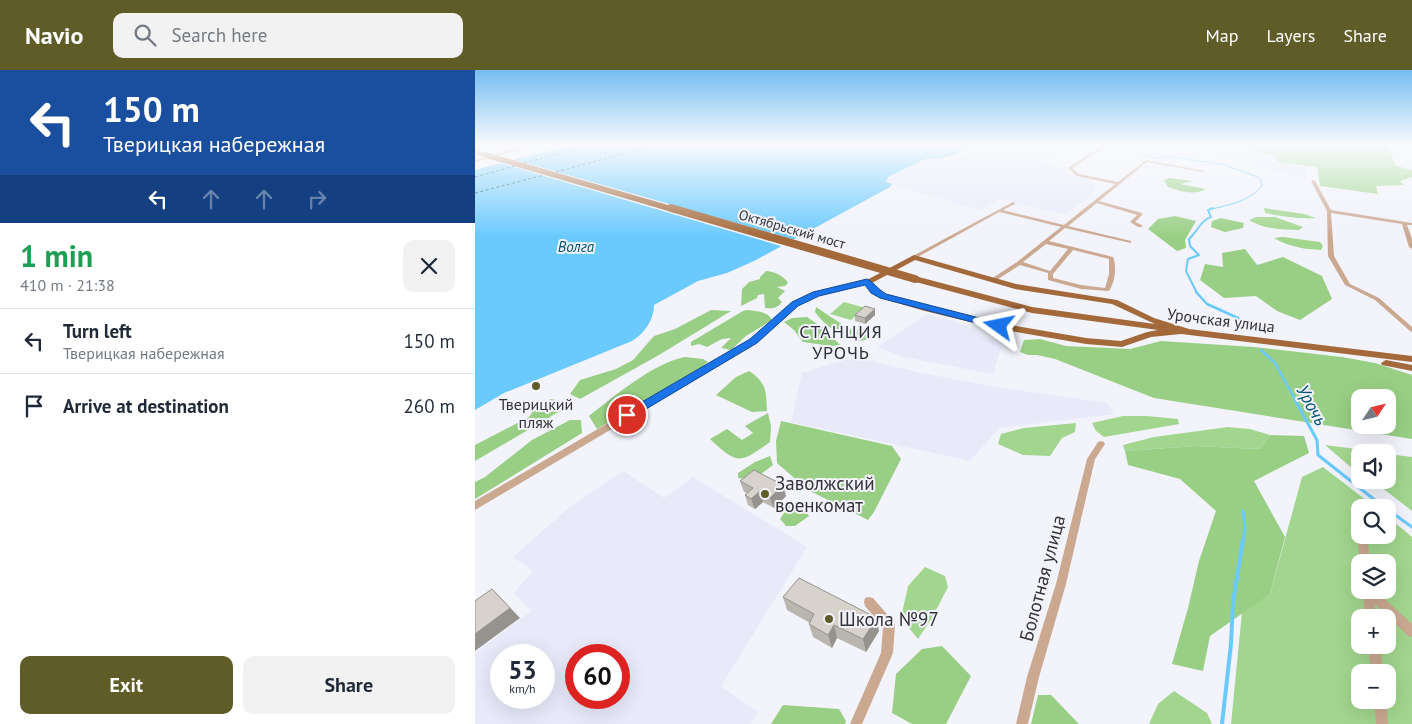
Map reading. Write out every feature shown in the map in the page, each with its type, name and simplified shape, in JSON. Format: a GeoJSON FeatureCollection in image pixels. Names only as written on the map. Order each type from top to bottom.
{"type":"FeatureCollection","features":[{"type":"Feature","properties":{"kind":"main road","name":"Октябрьский мост"},"geometry":{"type":"LineString","coordinates":[[551,176],[915,280],[1016,306],[1104,321]]}},
{"type":"Feature","properties":{"kind":"main road"},"geometry":{"type":"LineString","coordinates":[[914,257],[941,263],[993,280],[1042,291],[1108,300],[1123,305],[1151,320],[1185,332],[1149,334],[1115,344],[1086,341],[968,319],[883,296],[874,291],[867,282],[914,257]]}},
{"type":"Feature","properties":{"kind":"main road"},"geometry":{"type":"LineString","coordinates":[[1104,321],[1120,320],[1128,317],[1131,313],[1123,305]]}},
{"type":"Feature","properties":{"kind":"main road"},"geometry":{"type":"LineString","coordinates":[[1104,321],[1123,326],[1131,332],[1132,337],[1126,342]]}},
{"type":"Feature","properties":{"kind":"main road","name":"Урочская улица"},"geometry":{"type":"LineString","coordinates":[[1104,321],[1333,351],[1412,359]]}},
{"type":"Feature","properties":{"kind":"main road","name":"Урочская улица"},"geometry":{"type":"LineString","coordinates":[[1333,351],[1412,368]]}},
{"type":"Feature","properties":{"kind":"street"},"geometry":{"type":"LineString","coordinates":[[1080,176],[1117,184]]}},
{"type":"Feature","properties":{"kind":"street"},"geometry":{"type":"LineString","coordinates":[[993,280],[1019,263],[1128,176]]}},
{"type":"Feature","properties":{"kind":"street"},"geometry":{"type":"LineString","coordinates":[[1313,181],[1329,211],[1331,256],[1348,285],[1377,299],[1412,330]]}},
{"type":"Feature","properties":{"kind":"street"},"geometry":{"type":"LineString","coordinates":[[1095,201],[1139,214],[1132,222],[1140,226]]}},
{"type":"Feature","properties":{"kind":"street"},"geometry":{"type":"LineString","coordinates":[[914,257],[1013,203]]}},
{"type":"Feature","properties":{"kind":"street"},"geometry":{"type":"LineString","coordinates":[[1000,211],[1129,242]]}},
{"type":"Feature","properties":{"kind":"street"},"geometry":{"type":"LineString","coordinates":[[1329,211],[1412,224]]}},
{"type":"Feature","properties":{"kind":"street"},"geometry":{"type":"LineString","coordinates":[[1404,222],[1412,247]]}},
{"type":"Feature","properties":{"kind":"street"},"geometry":{"type":"LineString","coordinates":[[1045,242],[1073,248],[1105,255],[1111,258],[1113,262],[1110,287],[1107,290],[1081,287],[1050,279],[1052,273],[1073,248]]}},
{"type":"Feature","properties":{"kind":"street"},"geometry":{"type":"LineString","coordinates":[[1019,263],[1052,273]]}},
{"type":"Feature","properties":{"kind":"street"},"geometry":{"type":"LineString","coordinates":[[475,506],[754,341],[795,304],[821,292],[867,282]]}},
{"type":"Feature","properties":{"kind":"street","name":"Болотная улица"},"geometry":{"type":"LineString","coordinates":[[1022,724],[1033,677],[1061,584],[1091,459],[1101,444]]}},
{"type":"Feature","properties":{"kind":"street"},"geometry":{"type":"LineString","coordinates":[[1377,599],[1412,632]]}},
{"type":"Feature","properties":{"kind":"street"},"geometry":{"type":"LineString","coordinates":[[856,724],[887,653],[889,625],[869,602]]}},
{"type":"Feature","properties":{"kind":"street"},"geometry":{"type":"LineString","coordinates":[[1381,709],[1383,724]]}},
{"type":"Feature","properties":{"kind":"shaded area"},"geometry":{"type":"Polygon","coordinates":[[[1076,176],[1088,178],[1096,188],[1091,193],[1095,195],[1064,214],[1001,199],[979,210],[886,183],[888,177],[1076,176]]]}},
{"type":"Feature","properties":{"kind":"shaded area"},"geometry":{"type":"Polygon","coordinates":[[[1292,176],[1306,176],[1306,178],[1292,176]]]}},
{"type":"Feature","properties":{"kind":"shaded area"},"geometry":{"type":"Polygon","coordinates":[[[928,314],[965,325],[986,338],[1003,341],[993,374],[904,357],[877,347],[928,314]]]}},
{"type":"Feature","properties":{"kind":"shaded area"},"geometry":{"type":"Polygon","coordinates":[[[855,357],[917,372],[989,386],[1107,403],[1114,414],[999,428],[970,461],[791,422],[802,373],[855,357]]]}},
{"type":"Feature","properties":{"kind":"shaded area"},"geometry":{"type":"Polygon","coordinates":[[[623,471],[664,498],[693,477],[807,547],[721,686],[758,712],[751,724],[475,724],[475,653],[531,611],[514,593],[533,571],[513,557],[571,506],[623,471]]]}},
{"type":"Feature","properties":{"kind":"green space"},"geometry":{"type":"Polygon","coordinates":[[[1318,176],[1412,176],[1400,181],[1404,185],[1376,186],[1378,194],[1320,186],[1318,176]]]}},
{"type":"Feature","properties":{"kind":"green space"},"geometry":{"type":"Polygon","coordinates":[[[1169,178],[1193,181],[1180,184],[1206,189],[1197,192],[1177,190],[1168,187],[1164,180],[1169,178]]]}},
{"type":"Feature","properties":{"kind":"green space"},"geometry":{"type":"Polygon","coordinates":[[[1264,208],[1304,214],[1316,218],[1296,218],[1265,213],[1264,208]]]}},
{"type":"Feature","properties":{"kind":"green space"},"geometry":{"type":"Polygon","coordinates":[[[1175,216],[1196,221],[1185,240],[1186,248],[1177,251],[1148,229],[1158,219],[1175,216]]]}},
{"type":"Feature","properties":{"kind":"green space"},"geometry":{"type":"Polygon","coordinates":[[[1256,217],[1275,217],[1303,227],[1299,230],[1279,229],[1267,227],[1249,220],[1256,217]]]}},
{"type":"Feature","properties":{"kind":"green space"},"geometry":{"type":"Polygon","coordinates":[[[1221,218],[1244,223],[1243,228],[1225,232],[1211,227],[1212,221],[1221,218]]]}},
{"type":"Feature","properties":{"kind":"green space"},"geometry":{"type":"Polygon","coordinates":[[[1283,237],[1320,242],[1323,246],[1321,250],[1303,248],[1285,244],[1274,238],[1283,237]]]}},
{"type":"Feature","properties":{"kind":"green space"},"geometry":{"type":"Polygon","coordinates":[[[1245,249],[1257,265],[1283,257],[1322,276],[1332,299],[1300,320],[1277,311],[1256,296],[1224,298],[1200,280],[1205,264],[1223,267],[1222,253],[1245,249]]]}},
{"type":"Feature","properties":{"kind":"green space"},"geometry":{"type":"Polygon","coordinates":[[[766,271],[779,274],[788,283],[785,286],[777,287],[785,291],[778,298],[782,302],[775,308],[765,308],[764,294],[758,295],[757,298],[741,306],[742,289],[749,282],[760,279],[766,271]]]}},
{"type":"Feature","properties":{"kind":"green space"},"geometry":{"type":"Polygon","coordinates":[[[844,302],[866,308],[851,320],[830,314],[844,302]]]}},
{"type":"Feature","properties":{"kind":"green space"},"geometry":{"type":"Polygon","coordinates":[[[816,307],[849,329],[866,332],[871,338],[856,340],[840,334],[820,318],[815,312],[816,307]]]}},
{"type":"Feature","properties":{"kind":"green space"},"geometry":{"type":"Polygon","coordinates":[[[711,310],[731,311],[659,355],[580,399],[570,394],[580,380],[616,369],[633,360],[654,336],[675,329],[711,310]]]}},
{"type":"Feature","properties":{"kind":"green space"},"geometry":{"type":"Polygon","coordinates":[[[747,310],[765,313],[772,320],[746,336],[731,350],[721,348],[731,338],[722,339],[707,347],[699,344],[691,346],[691,342],[747,310]]]}},
{"type":"Feature","properties":{"kind":"green space"},"geometry":{"type":"Polygon","coordinates":[[[807,317],[826,330],[840,345],[831,346],[803,342],[794,330],[784,322],[792,318],[807,317]]]}},
{"type":"Feature","properties":{"kind":"green space"},"geometry":{"type":"Polygon","coordinates":[[[1040,339],[1066,346],[1130,349],[1161,341],[1254,347],[1342,357],[1375,363],[1412,375],[1412,439],[1381,434],[1396,434],[1396,389],[1351,389],[1351,429],[1154,398],[1055,359],[1020,352],[1024,340],[1040,339]]]}},
{"type":"Feature","properties":{"kind":"green space"},"geometry":{"type":"Polygon","coordinates":[[[685,357],[703,359],[708,362],[697,371],[597,429],[589,416],[622,390],[648,373],[673,360],[685,357]]]}},
{"type":"Feature","properties":{"kind":"green space"},"geometry":{"type":"Polygon","coordinates":[[[749,371],[755,375],[764,388],[767,411],[752,412],[716,395],[736,377],[749,371]]]}},
{"type":"Feature","properties":{"kind":"green space"},"geometry":{"type":"Polygon","coordinates":[[[551,399],[563,402],[567,407],[475,461],[475,445],[529,417],[537,406],[551,399]]]}},
{"type":"Feature","properties":{"kind":"green space"},"geometry":{"type":"Polygon","coordinates":[[[768,413],[771,426],[770,442],[745,458],[733,457],[727,454],[710,439],[727,429],[742,440],[753,433],[745,426],[768,413]]]}},
{"type":"Feature","properties":{"kind":"green space"},"geometry":{"type":"Polygon","coordinates":[[[1123,416],[1178,419],[1179,424],[1104,437],[1096,431],[1092,423],[1123,416]]]}},
{"type":"Feature","properties":{"kind":"green space"},"geometry":{"type":"Polygon","coordinates":[[[570,420],[581,420],[582,433],[475,499],[475,482],[485,477],[532,440],[570,420]]]}},
{"type":"Feature","properties":{"kind":"green space"},"geometry":{"type":"Polygon","coordinates":[[[781,421],[892,446],[901,459],[868,520],[808,490],[777,463],[776,441],[781,421]]]}},
{"type":"Feature","properties":{"kind":"green space"},"geometry":{"type":"Polygon","coordinates":[[[1076,423],[1075,432],[1062,438],[1050,456],[1023,455],[998,444],[1001,434],[1024,428],[1076,423]]]}},
{"type":"Feature","properties":{"kind":"green space"},"geometry":{"type":"Polygon","coordinates":[[[1228,427],[1250,429],[1270,435],[1260,449],[1195,446],[1125,451],[1123,445],[1154,437],[1228,427]]]}},
{"type":"Feature","properties":{"kind":"green space"},"geometry":{"type":"Polygon","coordinates":[[[1270,435],[1304,436],[1309,453],[1254,481],[1285,537],[1270,594],[1210,636],[1203,671],[1172,664],[1199,561],[1216,511],[1180,479],[1128,465],[1125,451],[1195,446],[1260,449],[1270,435]]]}},
{"type":"Feature","properties":{"kind":"green space"},"geometry":{"type":"Polygon","coordinates":[[[1325,445],[1351,448],[1351,467],[1325,445]]]}},
{"type":"Feature","properties":{"kind":"green space"},"geometry":{"type":"Polygon","coordinates":[[[1396,455],[1412,457],[1412,511],[1384,489],[1396,489],[1396,455]]]}},
{"type":"Feature","properties":{"kind":"green space"},"geometry":{"type":"Polygon","coordinates":[[[770,456],[773,465],[765,471],[752,478],[738,478],[738,473],[755,462],[770,456]]]}},
{"type":"Feature","properties":{"kind":"green space"},"geometry":{"type":"Polygon","coordinates":[[[1323,467],[1365,499],[1351,499],[1351,544],[1396,544],[1396,524],[1412,537],[1412,724],[1231,724],[1242,612],[1270,594],[1302,477],[1323,467]]]}},
{"type":"Feature","properties":{"kind":"green space"},"geometry":{"type":"Polygon","coordinates":[[[790,504],[802,504],[809,516],[795,526],[786,526],[780,519],[790,504]]]}},
{"type":"Feature","properties":{"kind":"green space"},"geometry":{"type":"Polygon","coordinates":[[[925,567],[945,576],[948,587],[932,618],[918,639],[901,618],[908,586],[925,567]]]}},
{"type":"Feature","properties":{"kind":"green space"},"geometry":{"type":"Polygon","coordinates":[[[942,646],[971,676],[946,724],[912,724],[892,713],[896,674],[922,649],[942,646]]]}},
{"type":"Feature","properties":{"kind":"green space"},"geometry":{"type":"Polygon","coordinates":[[[1174,691],[1207,713],[1212,724],[1149,724],[1158,704],[1174,691]]]}},
{"type":"Feature","properties":{"kind":"green space"},"geometry":{"type":"Polygon","coordinates":[[[1038,695],[1051,695],[1079,724],[1031,724],[1038,695]]]}},
{"type":"Feature","properties":{"kind":"green space"},"geometry":{"type":"Polygon","coordinates":[[[783,705],[839,709],[846,721],[845,724],[771,724],[783,705]]]}},
{"type":"Feature","properties":{"kind":"water","name":"Волга"},"geometry":{"type":"Polygon","coordinates":[[[475,176],[891,176],[886,182],[892,184],[890,187],[754,261],[727,273],[698,281],[654,305],[654,311],[647,326],[632,341],[504,393],[475,410],[475,176]]]}},
{"type":"Feature","properties":{"kind":"pier"},"geometry":{"type":"Polygon","coordinates":[[[543,176],[570,176],[796,240],[784,247],[543,176]]]}},
{"type":"Feature","properties":{"kind":"building"},"geometry":{"type":"Polygon","coordinates":[[[865,306],[875,309],[865,318],[855,315],[865,306]]]}},
{"type":"Feature","properties":{"kind":"building"},"geometry":{"type":"Polygon","coordinates":[[[754,470],[783,485],[770,498],[759,492],[751,499],[745,495],[753,488],[740,481],[754,470]]]}},
{"type":"Feature","properties":{"kind":"building"},"geometry":{"type":"Polygon","coordinates":[[[799,578],[877,618],[863,639],[834,625],[828,635],[809,624],[814,614],[783,597],[799,578]]]}},
{"type":"Feature","properties":{"kind":"building"},"geometry":{"type":"Polygon","coordinates":[[[492,589],[510,608],[475,634],[475,601],[492,589]]]}},
{"type":"Feature","properties":{"kind":"waterway","name":"Урочь"},"geometry":{"type":"LineString","coordinates":[[1209,210],[1237,202],[1256,192],[1262,186],[1260,178],[1253,176]]}},
{"type":"Feature","properties":{"kind":"waterway","name":"Урочь"},"geometry":{"type":"LineString","coordinates":[[1197,293],[1186,271],[1188,259],[1199,255],[1190,246],[1189,239],[1204,221],[1211,217],[1208,210],[1213,208]]}},
{"type":"Feature","properties":{"kind":"waterway","name":"Урочь"},"geometry":{"type":"LineString","coordinates":[[1196,292],[1207,304],[1238,318],[1247,330]]}},
{"type":"Feature","properties":{"kind":"waterway","name":"Урочь"},"geometry":{"type":"LineString","coordinates":[[1261,350],[1275,363],[1296,401]]}},
{"type":"Feature","properties":{"kind":"waterway","name":"Урочь"},"geometry":{"type":"LineString","coordinates":[[1295,400],[1317,440],[1318,455],[1374,499]]}},
{"type":"Feature","properties":{"kind":"waterway"},"geometry":{"type":"LineString","coordinates":[[1243,511],[1245,528],[1243,542]]}},
{"type":"Feature","properties":{"kind":"waterway","name":"Урочь"},"geometry":{"type":"LineString","coordinates":[[1396,515],[1412,527]]}},
{"type":"Feature","properties":{"kind":"waterway"},"geometry":{"type":"LineString","coordinates":[[1222,724],[1231,644],[1233,602],[1243,540]]}},
{"type":"Feature","properties":{"kind":"ferry route"},"geometry":{"type":"LineString","coordinates":[[475,177],[480,176]]}},
{"type":"Feature","properties":{"kind":"ferry route"},"geometry":{"type":"LineString","coordinates":[[475,193],[542,176]]}},
{"type":"Feature","properties":{"kind":"place","name":"Тверицкий пляж"},"geometry":{"type":"Point","coordinates":[536,386]}},
{"type":"Feature","properties":{"kind":"place","name":"Заволжский военкомат"},"geometry":{"type":"Point","coordinates":[765,494]}},
{"type":"Feature","properties":{"kind":"place","name":"Школа №97"},"geometry":{"type":"Point","coordinates":[829,619]}},
{"type":"Feature","properties":{"kind":"district","name":"СТАНЦИЯ УРОЧЬ"},"geometry":{"type":"Point","coordinates":[841,341]}},
{"type":"Feature","properties":{"kind":"route"},"geometry":{"type":"LineString","coordinates":[[627,415],[754,341],[766,332],[789,308],[821,292],[867,282],[874,291],[883,296],[999,326]]}}]}
